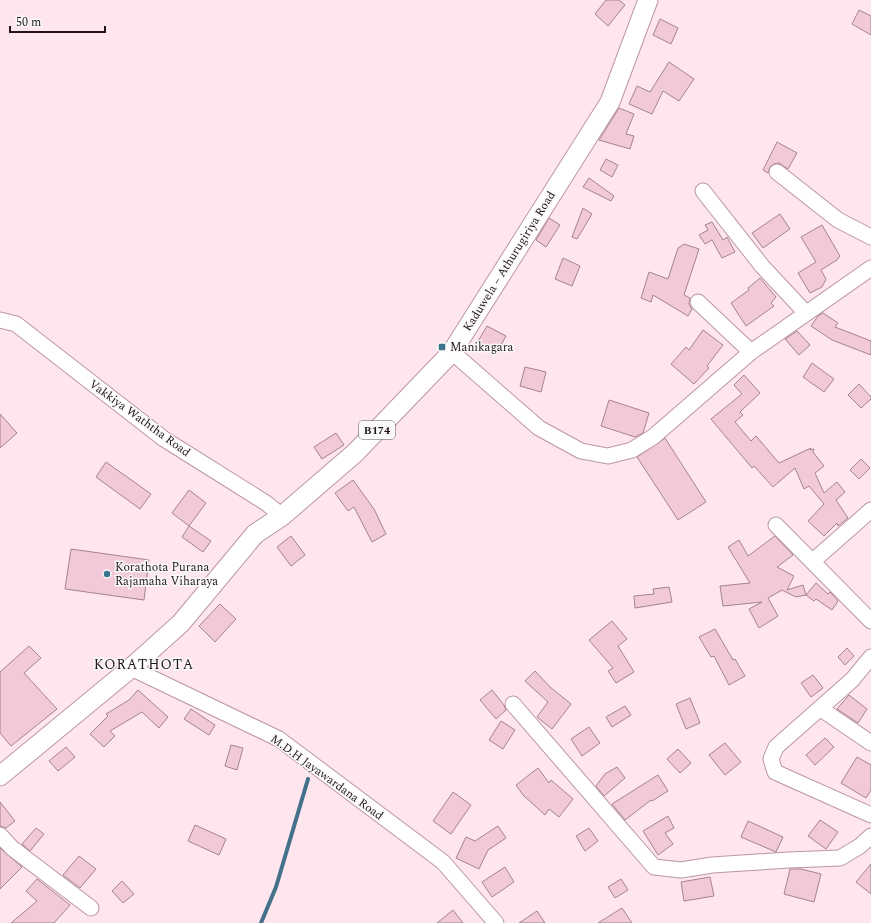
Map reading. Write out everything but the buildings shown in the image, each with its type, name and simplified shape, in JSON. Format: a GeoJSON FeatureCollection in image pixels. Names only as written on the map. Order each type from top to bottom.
{"type":"FeatureCollection","features":[{"type":"Feature","properties":{"kind":"main road","name":"Kaduwela – Athurugiriya Road"},"geometry":{"type":"LineString","coordinates":[[0,776],[131,668],[181,623],[255,534],[282,516],[355,453],[452,352],[610,102],[648,0]]}},
{"type":"Feature","properties":{"kind":"street"},"geometry":{"type":"LineString","coordinates":[[777,172],[838,220],[871,237]]}},
{"type":"Feature","properties":{"kind":"street"},"geometry":{"type":"LineString","coordinates":[[703,191],[762,266],[806,312]]}},
{"type":"Feature","properties":{"kind":"street"},"geometry":{"type":"LineString","coordinates":[[452,352],[539,428],[581,451],[608,456],[632,450],[653,437],[751,352],[806,312],[871,268]]}},
{"type":"Feature","properties":{"kind":"street"},"geometry":{"type":"LineString","coordinates":[[698,302],[751,352]]}},
{"type":"Feature","properties":{"kind":"street","name":"Vakkiya Waththa Road"},"geometry":{"type":"LineString","coordinates":[[0,320],[16,324],[164,439],[266,503],[282,516]]}},
{"type":"Feature","properties":{"kind":"street"},"geometry":{"type":"LineString","coordinates":[[813,561],[871,510]]}},
{"type":"Feature","properties":{"kind":"street"},"geometry":{"type":"LineString","coordinates":[[776,525],[871,621]]}},
{"type":"Feature","properties":{"kind":"street"},"geometry":{"type":"LineString","coordinates":[[871,658],[852,680],[821,709],[776,747],[771,759],[775,772],[871,815]]}},
{"type":"Feature","properties":{"kind":"street","name":"M.D.H Jayawardana Road"},"geometry":{"type":"LineString","coordinates":[[131,668],[279,739],[443,862],[496,923]]}},
{"type":"Feature","properties":{"kind":"street"},"geometry":{"type":"LineString","coordinates":[[513,704],[654,867],[681,870],[720,864],[840,858],[860,846],[871,836]]}},
{"type":"Feature","properties":{"kind":"street"},"geometry":{"type":"LineString","coordinates":[[821,709],[871,743]]}},
{"type":"Feature","properties":{"kind":"street"},"geometry":{"type":"LineString","coordinates":[[0,835],[12,848],[90,908]]}},
{"type":"Feature","properties":{"kind":"waterway"},"geometry":{"type":"LineString","coordinates":[[261,923],[276,887],[308,779]]}},
{"type":"Feature","properties":{"kind":"place","name":"Manikagara"},"geometry":{"type":"Point","coordinates":[442,347]}},
{"type":"Feature","properties":{"kind":"place","name":"Korathota Purana Rajamaha Viharaya"},"geometry":{"type":"Point","coordinates":[107,574]}},
{"type":"Feature","properties":{"kind":"district","name":"KORATHOTA"},"geometry":{"type":"Point","coordinates":[144,664]}}]}
